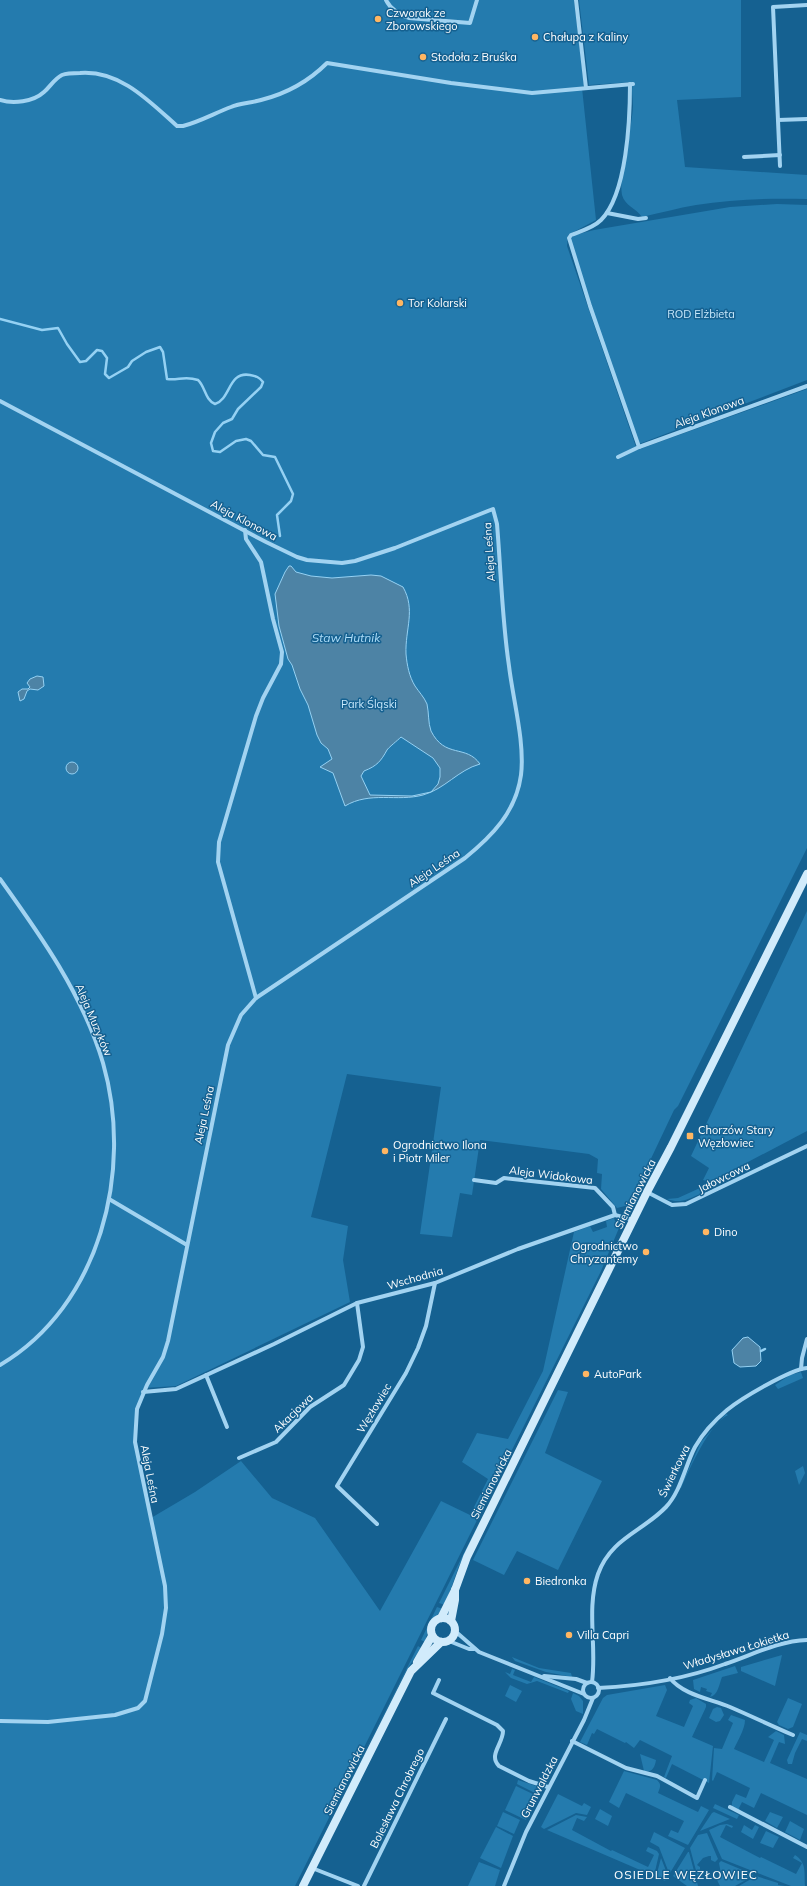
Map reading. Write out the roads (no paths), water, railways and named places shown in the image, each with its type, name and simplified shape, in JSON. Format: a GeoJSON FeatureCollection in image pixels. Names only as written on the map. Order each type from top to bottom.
{"type":"FeatureCollection","features":[{"type":"Feature","properties":{"kind":"street"},"geometry":{"type":"LineString","coordinates":[[386,0],[391,8],[409,18],[470,23],[477,0]]}},
{"type":"Feature","properties":{"kind":"street"},"geometry":{"type":"LineString","coordinates":[[576,0],[586,88]]}},
{"type":"Feature","properties":{"kind":"street"},"geometry":{"type":"LineString","coordinates":[[780,166],[773,7],[807,5]]}},
{"type":"Feature","properties":{"kind":"street"},"geometry":{"type":"LineString","coordinates":[[0,100],[24,101],[38,97],[61,76],[66,74],[88,72],[102,74],[127,84],[176,126],[188,124],[222,112],[232,106],[262,100],[301,84],[316,74],[327,63],[451,83],[532,93],[631,84],[628,139],[620,181],[607,213],[592,226],[571,235],[569,238],[569,244],[639,447]]}},
{"type":"Feature","properties":{"kind":"street"},"geometry":{"type":"LineString","coordinates":[[778,120],[807,119]]}},
{"type":"Feature","properties":{"kind":"street"},"geometry":{"type":"LineString","coordinates":[[744,157],[780,155]]}},
{"type":"Feature","properties":{"kind":"street"},"geometry":{"type":"LineString","coordinates":[[607,213],[638,219],[646,218]]}},
{"type":"Feature","properties":{"kind":"street","name":"Aleja Klonowa"},"geometry":{"type":"LineString","coordinates":[[618,457],[639,447],[807,386]]}},
{"type":"Feature","properties":{"kind":"street","name":"Aleja Klonowa"},"geometry":{"type":"LineString","coordinates":[[0,401],[296,557],[318,562],[342,563],[368,558],[493,509]]}},
{"type":"Feature","properties":{"kind":"street","name":"Aleja Leśna"},"geometry":{"type":"LineString","coordinates":[[0,1721],[48,1722],[115,1715],[138,1708],[145,1701],[162,1634],[166,1608],[165,1586],[135,1442],[137,1409],[144,1392],[163,1357],[168,1341],[228,1045],[241,1015],[256,998],[465,858],[484,842],[503,822],[513,802],[521,776],[522,750],[503,625],[497,524],[493,509]]}},
{"type":"Feature","properties":{"kind":"street"},"geometry":{"type":"LineString","coordinates":[[245,530],[246,539],[261,562],[273,619],[282,652],[278,667],[262,698],[256,716],[219,842],[218,862],[256,998]]}},
{"type":"Feature","properties":{"kind":"street","name":"Siemianowicka"},"geometry":{"type":"LineString","coordinates":[[441,1618],[455,1590],[467,1557],[616,1258],[633,1220],[807,874]]}},
{"type":"Feature","properties":{"kind":"street","name":"Aleja Muzyków"},"geometry":{"type":"LineString","coordinates":[[0,879],[37,932],[66,978],[86,1019],[103,1063],[113,1121],[113,1166],[109,1199],[97,1244],[85,1272],[70,1298],[55,1319],[21,1351],[0,1365]]}},
{"type":"Feature","properties":{"kind":"street","name":"Jałowcowa"},"geometry":{"type":"LineString","coordinates":[[647,1192],[672,1205],[686,1204],[807,1146]]}},
{"type":"Feature","properties":{"kind":"street","name":"Aleja Widokowa"},"geometry":{"type":"LineString","coordinates":[[474,1180],[496,1184],[504,1178],[595,1188],[613,1207],[615,1215]]}},
{"type":"Feature","properties":{"kind":"street"},"geometry":{"type":"LineString","coordinates":[[109,1199],[187,1245]]}},
{"type":"Feature","properties":{"kind":"street"},"geometry":{"type":"LineString","coordinates":[[615,1215],[633,1220]]}},
{"type":"Feature","properties":{"kind":"street","name":"Wschodnia"},"geometry":{"type":"LineString","coordinates":[[144,1392],[176,1389],[357,1303],[435,1283],[518,1249],[615,1215]]}},
{"type":"Feature","properties":{"kind":"street","name":"Węzłowiec"},"geometry":{"type":"LineString","coordinates":[[377,1524],[337,1486],[412,1361],[424,1334],[435,1283]]}},
{"type":"Feature","properties":{"kind":"street","name":"Akacjowa"},"geometry":{"type":"LineString","coordinates":[[239,1458],[276,1442],[310,1407],[344,1385],[359,1360],[363,1347],[357,1303]]}},
{"type":"Feature","properties":{"kind":"street"},"geometry":{"type":"LineString","coordinates":[[801,1369],[807,1339]]}},
{"type":"Feature","properties":{"kind":"street","name":"Świerkowa"},"geometry":{"type":"LineString","coordinates":[[590,1683],[594,1669],[591,1623],[593,1598],[598,1575],[608,1555],[621,1540],[652,1519],[668,1503],[696,1445],[719,1417],[740,1401],[788,1374],[807,1368]]}},
{"type":"Feature","properties":{"kind":"street"},"geometry":{"type":"LineString","coordinates":[[206,1375],[227,1427]]}},
{"type":"Feature","properties":{"kind":"street","name":"Siemianowicka"},"geometry":{"type":"LineString","coordinates":[[451,1621],[455,1600],[455,1590]]}},
{"type":"Feature","properties":{"kind":"street"},"geometry":{"type":"LineString","coordinates":[[474,1649],[471,1644],[455,1632],[451,1621],[441,1618],[433,1623],[431,1627],[432,1636],[469,1650],[474,1649],[539,1675],[584,1694],[587,1698],[593,1698],[597,1695],[598,1688],[590,1683],[539,1675]]}},
{"type":"Feature","properties":{"kind":"street"},"geometry":{"type":"LineString","coordinates":[[445,1641],[455,1632]]}},
{"type":"Feature","properties":{"kind":"street","name":"Siemianowicka"},"geometry":{"type":"LineString","coordinates":[[303,1886],[408,1676],[432,1636]]}},
{"type":"Feature","properties":{"kind":"street","name":"Władysława Łokietka"},"geometry":{"type":"LineString","coordinates":[[598,1688],[638,1685],[686,1676],[724,1665],[777,1644],[807,1640]]}},
{"type":"Feature","properties":{"kind":"street","name":"Siemianowicka"},"geometry":{"type":"LineString","coordinates":[[417,1663],[445,1641]]}},
{"type":"Feature","properties":{"kind":"street","name":"Władysława Łokietka"},"geometry":{"type":"LineString","coordinates":[[670,1678],[675,1685],[690,1692],[730,1707],[793,1735]]}},
{"type":"Feature","properties":{"kind":"street"},"geometry":{"type":"LineString","coordinates":[[439,1680],[433,1693],[497,1725],[503,1731],[502,1740],[494,1754],[496,1763],[499,1766],[531,1782],[548,1787]]}},
{"type":"Feature","properties":{"kind":"street"},"geometry":{"type":"LineString","coordinates":[[584,1694],[584,1687],[590,1683]]}},
{"type":"Feature","properties":{"kind":"street","name":"Grunwaldzka"},"geometry":{"type":"LineString","coordinates":[[504,1886],[514,1858],[548,1787],[588,1713],[593,1698]]}},
{"type":"Feature","properties":{"kind":"street","name":"Bolesława Chrobrego"},"geometry":{"type":"LineString","coordinates":[[364,1886],[446,1718]]}},
{"type":"Feature","properties":{"kind":"street"},"geometry":{"type":"LineString","coordinates":[[572,1741],[626,1768],[657,1776],[697,1798],[705,1780]]}},
{"type":"Feature","properties":{"kind":"street"},"geometry":{"type":"LineString","coordinates":[[730,1807],[807,1847]]}},
{"type":"Feature","properties":{"kind":"street"},"geometry":{"type":"LineString","coordinates":[[312,1868],[358,1886]]}},
{"type":"Feature","properties":{"kind":"water","name":"Staw Hutnik"},"geometry":{"type":"Polygon","coordinates":[[[289,566],[291,566],[296,572],[311,576],[332,578],[371,575],[381,576],[403,587],[409,604],[406,645],[408,666],[415,686],[427,704],[431,731],[437,740],[443,745],[468,754],[480,764],[465,771],[431,792],[423,795],[403,798],[364,799],[345,806],[333,773],[320,767],[332,759],[328,749],[321,743],[317,735],[308,705],[300,689],[292,665],[288,659],[279,626],[275,594],[289,566]],[[401,737],[388,749],[378,763],[364,771],[361,776],[370,795],[412,796],[431,792],[438,784],[440,777],[440,768],[433,758],[401,737]]]}},
{"type":"Feature","properties":{"kind":"water"},"geometry":{"type":"Polygon","coordinates":[[[37,676],[43,677],[44,686],[38,690],[30,689],[27,691],[24,699],[20,701],[18,692],[22,689],[28,689],[30,687],[27,683],[30,679],[37,676]]]}},
{"type":"Feature","properties":{"kind":"water"},"geometry":{"type":"Polygon","coordinates":[[[72,762],[76,764],[78,768],[76,772],[72,774],[68,772],[66,768],[68,764],[72,762]]]}},
{"type":"Feature","properties":{"kind":"water"},"geometry":{"type":"Polygon","coordinates":[[[748,1337],[760,1347],[761,1361],[756,1366],[740,1367],[734,1363],[732,1350],[743,1338],[748,1337]]]}},
{"type":"Feature","properties":{"kind":"waterway"},"geometry":{"type":"LineString","coordinates":[[0,319],[42,330],[58,328],[80,362],[86,361],[97,350],[102,351],[107,358],[105,374],[109,378],[128,367],[132,361],[146,352],[160,347],[163,352],[167,379],[189,378],[198,380],[209,399],[215,404],[224,397],[233,381],[238,377],[250,375],[256,376],[260,379],[263,382],[261,387],[238,409],[232,419],[223,423],[215,432],[211,443],[213,451],[220,452],[236,441],[246,439],[251,441],[263,455],[275,457],[293,494],[291,501],[277,515],[280,536]]}},
{"type":"Feature","properties":{"kind":"waterway"},"geometry":{"type":"LineString","coordinates":[[761,1351],[765,1349]]}},
{"type":"Feature","properties":{"kind":"place","name":"Czworak ze Zborowskiego"},"geometry":{"type":"Point","coordinates":[378,19]}},
{"type":"Feature","properties":{"kind":"place","name":"Chałupa z Kaliny"},"geometry":{"type":"Point","coordinates":[535,37]}},
{"type":"Feature","properties":{"kind":"place","name":"Stodoła z Bruśka"},"geometry":{"type":"Point","coordinates":[423,57]}},
{"type":"Feature","properties":{"kind":"place","name":"Tor Kolarski"},"geometry":{"type":"Point","coordinates":[400,303]}},
{"type":"Feature","properties":{"kind":"place","name":"Chorzów Stary Węzłowiec"},"geometry":{"type":"Point","coordinates":[690,1136]}},
{"type":"Feature","properties":{"kind":"place","name":"Ogrodnictwo Ilona i Piotr Miler"},"geometry":{"type":"Point","coordinates":[385,1151]}},
{"type":"Feature","properties":{"kind":"place","name":"Dino"},"geometry":{"type":"Point","coordinates":[706,1232]}},
{"type":"Feature","properties":{"kind":"place","name":"Ogrodnictwo Chryzantemy"},"geometry":{"type":"Point","coordinates":[646,1252]}},
{"type":"Feature","properties":{"kind":"place","name":"AutoPark"},"geometry":{"type":"Point","coordinates":[586,1374]}},
{"type":"Feature","properties":{"kind":"place","name":"Biedronka"},"geometry":{"type":"Point","coordinates":[527,1581]}},
{"type":"Feature","properties":{"kind":"place","name":"Villa Capri"},"geometry":{"type":"Point","coordinates":[569,1635]}},
{"type":"Feature","properties":{"kind":"district","name":"OSIEDLE WĘZŁOWIEC"},"geometry":{"type":"Point","coordinates":[686,1875]}},
{"type":"Feature","properties":{"kind":"park label","name":"ROD Elżbieta"},"geometry":{"type":"Point","coordinates":[701,314]}},
{"type":"Feature","properties":{"kind":"park label","name":"Park Śląski"},"geometry":{"type":"Point","coordinates":[369,704]}}]}
